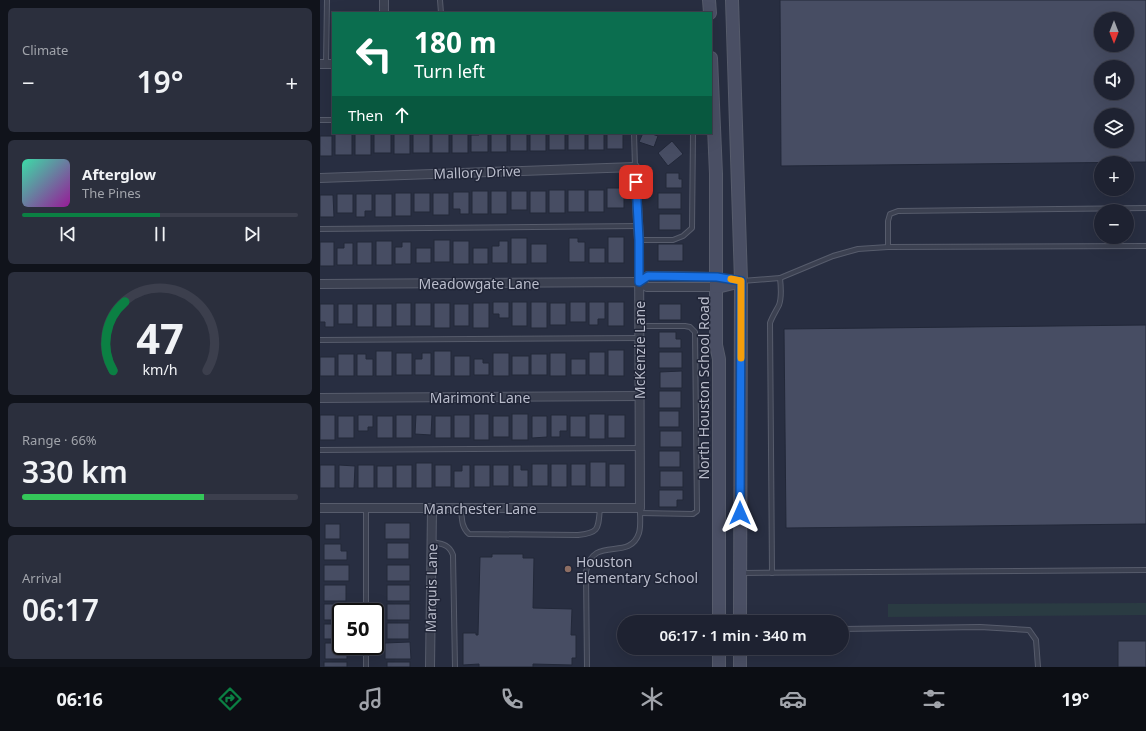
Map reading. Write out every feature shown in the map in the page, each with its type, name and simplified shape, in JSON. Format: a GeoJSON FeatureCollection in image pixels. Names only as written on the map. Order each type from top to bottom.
{"type":"FeatureCollection","features":[{"type":"Feature","properties":{"kind":"main road"},"geometry":{"type":"LineString","coordinates":[[709,0],[710,12]]}},
{"type":"Feature","properties":{"kind":"main road"},"geometry":{"type":"LineString","coordinates":[[732,0],[741,281],[740,615]]}},
{"type":"Feature","properties":{"kind":"main road","name":"North Houston School Road"},"geometry":{"type":"LineString","coordinates":[[712,81],[716,174],[716,345],[719,367],[719,615]]}},
{"type":"Feature","properties":{"kind":"main road"},"geometry":{"type":"LineString","coordinates":[[717,282],[741,281]]}},
{"type":"Feature","properties":{"kind":"main road"},"geometry":{"type":"LineString","coordinates":[[719,655],[719,667]]}},
{"type":"Feature","properties":{"kind":"main road"},"geometry":{"type":"LineString","coordinates":[[740,655],[740,667]]}},
{"type":"Feature","properties":{"kind":"street"},"geometry":{"type":"LineString","coordinates":[[384,0],[384,12]]}},
{"type":"Feature","properties":{"kind":"street","name":"Mallory Drive"},"geometry":{"type":"LineString","coordinates":[[320,178],[635,167]]}},
{"type":"Feature","properties":{"kind":"street","name":"McKenzie Lane"},"geometry":{"type":"LineString","coordinates":[[635,167],[639,240],[640,510]]}},
{"type":"Feature","properties":{"kind":"street","name":"Meadowgate Lane"},"geometry":{"type":"LineString","coordinates":[[320,284],[639,282],[648,276],[717,282]]}},
{"type":"Feature","properties":{"kind":"street","name":"Marimont Lane"},"geometry":{"type":"LineString","coordinates":[[320,398],[640,396]]}},
{"type":"Feature","properties":{"kind":"street","name":"Manchester Lane"},"geometry":{"type":"LineString","coordinates":[[320,508],[600,508],[640,510]]}},
{"type":"Feature","properties":{"kind":"street","name":"Marquis Lane"},"geometry":{"type":"LineString","coordinates":[[430,667],[432,508]]}},
{"type":"Feature","properties":{"kind":"lane"},"geometry":{"type":"LineString","coordinates":[[326,64],[327,0]]}},
{"type":"Feature","properties":{"kind":"lane"},"geometry":{"type":"LineString","coordinates":[[440,0],[441,12]]}},
{"type":"Feature","properties":{"kind":"lane"},"geometry":{"type":"LineString","coordinates":[[320,120],[332,120]]}},
{"type":"Feature","properties":{"kind":"lane"},"geometry":{"type":"LineString","coordinates":[[634,134],[635,167]]}},
{"type":"Feature","properties":{"kind":"lane"},"geometry":{"type":"LineString","coordinates":[[639,240],[673,240],[683,236],[692,228],[693,134]]}},
{"type":"Feature","properties":{"kind":"lane"},"geometry":{"type":"LineString","coordinates":[[888,247],[888,221],[890,214],[898,211],[1146,208]]}},
{"type":"Feature","properties":{"kind":"lane"},"geometry":{"type":"LineString","coordinates":[[320,229],[638,226]]}},
{"type":"Feature","properties":{"kind":"lane"},"geometry":{"type":"LineString","coordinates":[[741,281],[780,278],[833,256],[858,249],[888,247],[1146,246]]}},
{"type":"Feature","properties":{"kind":"lane"},"geometry":{"type":"LineString","coordinates":[[772,573],[770,323],[779,306],[781,297],[780,278]]}},
{"type":"Feature","properties":{"kind":"lane"},"geometry":{"type":"LineString","coordinates":[[587,667],[587,564],[598,552],[606,549],[622,548],[635,540],[639,533],[640,510],[693,514],[697,511],[695,332],[690,326],[639,326]]}},
{"type":"Feature","properties":{"kind":"lane"},"geometry":{"type":"LineString","coordinates":[[320,340],[639,338]]}},
{"type":"Feature","properties":{"kind":"lane"},"geometry":{"type":"LineString","coordinates":[[320,450],[640,448]]}},
{"type":"Feature","properties":{"kind":"lane"},"geometry":{"type":"LineString","coordinates":[[366,508],[366,603]]}},
{"type":"Feature","properties":{"kind":"lane"},"geometry":{"type":"LineString","coordinates":[[461,508],[462,523],[465,531],[469,534],[578,535],[591,534],[595,530],[598,525],[600,508]]}},
{"type":"Feature","properties":{"kind":"lane"},"geometry":{"type":"LineString","coordinates":[[431,542],[444,544],[451,549],[453,555],[455,667]]}},
{"type":"Feature","properties":{"kind":"lane"},"geometry":{"type":"LineString","coordinates":[[740,573],[1146,570]]}},
{"type":"Feature","properties":{"kind":"lane"},"geometry":{"type":"LineString","coordinates":[[849,629],[980,628],[1029,630],[1036,640],[1038,667]]}},
{"type":"Feature","properties":{"kind":"lane"},"geometry":{"type":"LineString","coordinates":[[366,655],[366,667]]}},
{"type":"Feature","properties":{"kind":"shaded area"},"geometry":{"type":"Polygon","coordinates":[[[1146,603],[1146,615],[888,617],[888,604],[1146,603]]]}},
{"type":"Feature","properties":{"kind":"building"},"geometry":{"type":"Polygon","coordinates":[[[780,0],[1146,0],[1146,162],[1134,162],[1134,156],[1094,156],[1094,163],[781,166],[780,0]]]}},
{"type":"Feature","properties":{"kind":"building"},"geometry":{"type":"Polygon","coordinates":[[[335,134],[352,134],[352,155],[335,155],[335,134]]]}},
{"type":"Feature","properties":{"kind":"building"},"geometry":{"type":"Polygon","coordinates":[[[355,134],[371,134],[371,155],[355,155],[355,134]]]}},
{"type":"Feature","properties":{"kind":"building"},"geometry":{"type":"Polygon","coordinates":[[[374,134],[391,134],[391,153],[374,153],[374,134]]]}},
{"type":"Feature","properties":{"kind":"building"},"geometry":{"type":"Polygon","coordinates":[[[394,134],[410,134],[410,154],[394,154],[394,134]]]}},
{"type":"Feature","properties":{"kind":"building"},"geometry":{"type":"Polygon","coordinates":[[[413,134],[430,134],[430,153],[413,153],[413,134]]]}},
{"type":"Feature","properties":{"kind":"building"},"geometry":{"type":"Polygon","coordinates":[[[432,134],[449,134],[449,153],[432,153],[432,134]]]}},
{"type":"Feature","properties":{"kind":"building"},"geometry":{"type":"Polygon","coordinates":[[[452,134],[468,134],[468,153],[452,153],[452,134]]]}},
{"type":"Feature","properties":{"kind":"building"},"geometry":{"type":"Polygon","coordinates":[[[488,134],[488,152],[471,152],[471,135],[488,134]]]}},
{"type":"Feature","properties":{"kind":"building"},"geometry":{"type":"Polygon","coordinates":[[[491,134],[507,134],[507,152],[491,152],[491,134]]]}},
{"type":"Feature","properties":{"kind":"building"},"geometry":{"type":"Polygon","coordinates":[[[510,134],[527,134],[527,151],[510,151],[510,134]]]}},
{"type":"Feature","properties":{"kind":"building"},"geometry":{"type":"Polygon","coordinates":[[[530,134],[546,134],[546,151],[530,151],[530,134]]]}},
{"type":"Feature","properties":{"kind":"building"},"geometry":{"type":"Polygon","coordinates":[[[549,134],[565,134],[565,150],[549,150],[549,134]]]}},
{"type":"Feature","properties":{"kind":"building"},"geometry":{"type":"Polygon","coordinates":[[[568,134],[585,134],[585,150],[568,150],[568,134]]]}},
{"type":"Feature","properties":{"kind":"building"},"geometry":{"type":"Polygon","coordinates":[[[588,134],[604,134],[604,150],[588,150],[588,134]]]}},
{"type":"Feature","properties":{"kind":"building"},"geometry":{"type":"Polygon","coordinates":[[[607,134],[623,134],[623,149],[607,149],[607,134]]]}},
{"type":"Feature","properties":{"kind":"building"},"geometry":{"type":"Polygon","coordinates":[[[643,134],[652,134],[658,136],[654,147],[639,142],[643,134]]]}},
{"type":"Feature","properties":{"kind":"building"},"geometry":{"type":"Polygon","coordinates":[[[320,136],[332,136],[332,156],[320,156],[320,136]]]}},
{"type":"Feature","properties":{"kind":"building"},"geometry":{"type":"Polygon","coordinates":[[[672,141],[683,154],[668,166],[658,153],[672,141]]]}},
{"type":"Feature","properties":{"kind":"building"},"geometry":{"type":"Polygon","coordinates":[[[666,173],[679,173],[679,179],[682,179],[682,188],[666,188],[666,173]]]}},
{"type":"Feature","properties":{"kind":"building"},"geometry":{"type":"Polygon","coordinates":[[[607,188],[624,188],[624,208],[607,208],[607,188]]]}},
{"type":"Feature","properties":{"kind":"building"},"geometry":{"type":"Polygon","coordinates":[[[549,190],[565,190],[565,213],[549,213],[549,190]]]}},
{"type":"Feature","properties":{"kind":"building"},"geometry":{"type":"Polygon","coordinates":[[[568,190],[585,190],[585,212],[568,212],[568,190]]]}},
{"type":"Feature","properties":{"kind":"building"},"geometry":{"type":"Polygon","coordinates":[[[588,190],[604,190],[604,212],[588,212],[588,190]]]}},
{"type":"Feature","properties":{"kind":"building"},"geometry":{"type":"Polygon","coordinates":[[[472,191],[488,191],[488,214],[472,214],[472,191]]]}},
{"type":"Feature","properties":{"kind":"building"},"geometry":{"type":"Polygon","coordinates":[[[491,191],[507,191],[507,214],[491,214],[491,191]]]}},
{"type":"Feature","properties":{"kind":"building"},"geometry":{"type":"Polygon","coordinates":[[[511,191],[527,191],[527,210],[511,210],[511,191]]]}},
{"type":"Feature","properties":{"kind":"building"},"geometry":{"type":"Polygon","coordinates":[[[530,191],[546,191],[546,213],[530,213],[530,191]]]}},
{"type":"Feature","properties":{"kind":"building"},"geometry":{"type":"Polygon","coordinates":[[[453,192],[469,192],[469,214],[460,214],[460,209],[453,209],[453,192]]]}},
{"type":"Feature","properties":{"kind":"building"},"geometry":{"type":"Polygon","coordinates":[[[395,193],[411,193],[411,216],[395,216],[395,193]]]}},
{"type":"Feature","properties":{"kind":"building"},"geometry":{"type":"Polygon","coordinates":[[[414,193],[430,193],[430,212],[414,212],[414,193]]]}},
{"type":"Feature","properties":{"kind":"building"},"geometry":{"type":"Polygon","coordinates":[[[433,193],[449,193],[449,215],[433,215],[433,193]]]}},
{"type":"Feature","properties":{"kind":"building"},"geometry":{"type":"Polygon","coordinates":[[[658,193],[681,193],[681,209],[658,209],[658,193]]]}},
{"type":"Feature","properties":{"kind":"building"},"geometry":{"type":"Polygon","coordinates":[[[337,194],[353,194],[353,213],[337,213],[337,194]]]}},
{"type":"Feature","properties":{"kind":"building"},"geometry":{"type":"Polygon","coordinates":[[[356,194],[372,194],[372,211],[365,211],[365,217],[356,217],[356,194]]]}},
{"type":"Feature","properties":{"kind":"building"},"geometry":{"type":"Polygon","coordinates":[[[375,194],[392,194],[392,217],[375,217],[375,194]]]}},
{"type":"Feature","properties":{"kind":"building"},"geometry":{"type":"Polygon","coordinates":[[[320,195],[333,195],[334,217],[320,217],[320,195]]]}},
{"type":"Feature","properties":{"kind":"building"},"geometry":{"type":"Polygon","coordinates":[[[659,214],[681,214],[681,230],[659,230],[659,214]]]}},
{"type":"Feature","properties":{"kind":"building"},"geometry":{"type":"Polygon","coordinates":[[[608,237],[624,237],[624,263],[608,263],[608,237]]]}},
{"type":"Feature","properties":{"kind":"building"},"geometry":{"type":"Polygon","coordinates":[[[511,238],[527,238],[527,264],[511,264],[511,238]]]}},
{"type":"Feature","properties":{"kind":"building"},"geometry":{"type":"Polygon","coordinates":[[[569,238],[578,238],[578,242],[585,242],[585,262],[569,262],[569,238]]]}},
{"type":"Feature","properties":{"kind":"building"},"geometry":{"type":"Polygon","coordinates":[[[434,240],[450,240],[450,262],[434,262],[434,240]]]}},
{"type":"Feature","properties":{"kind":"building"},"geometry":{"type":"Polygon","coordinates":[[[376,241],[392,241],[392,265],[376,265],[376,241]]]}},
{"type":"Feature","properties":{"kind":"building"},"geometry":{"type":"Polygon","coordinates":[[[453,241],[469,241],[469,264],[453,264],[453,241]]]}},
{"type":"Feature","properties":{"kind":"building"},"geometry":{"type":"Polygon","coordinates":[[[499,241],[508,241],[508,263],[492,263],[492,246],[499,246],[499,241]]]}},
{"type":"Feature","properties":{"kind":"building"},"geometry":{"type":"Polygon","coordinates":[[[320,242],[334,242],[334,266],[320,266],[320,242]]]}},
{"type":"Feature","properties":{"kind":"building"},"geometry":{"type":"Polygon","coordinates":[[[357,242],[372,242],[372,265],[357,265],[357,242]]]}},
{"type":"Feature","properties":{"kind":"building"},"geometry":{"type":"Polygon","coordinates":[[[402,242],[411,242],[411,264],[395,264],[395,247],[402,247],[402,242]]]}},
{"type":"Feature","properties":{"kind":"building"},"geometry":{"type":"Polygon","coordinates":[[[344,243],[353,243],[353,265],[337,265],[337,248],[344,248],[344,243]]]}},
{"type":"Feature","properties":{"kind":"building"},"geometry":{"type":"Polygon","coordinates":[[[531,244],[547,244],[547,263],[531,263],[531,244]]]}},
{"type":"Feature","properties":{"kind":"building"},"geometry":{"type":"Polygon","coordinates":[[[658,244],[683,244],[683,261],[658,261],[658,244]]]}},
{"type":"Feature","properties":{"kind":"building"},"geometry":{"type":"Polygon","coordinates":[[[416,248],[431,248],[431,263],[416,263],[416,248]]]}},
{"type":"Feature","properties":{"kind":"building"},"geometry":{"type":"Polygon","coordinates":[[[473,248],[488,248],[488,264],[473,264],[473,248]]]}},
{"type":"Feature","properties":{"kind":"building"},"geometry":{"type":"Polygon","coordinates":[[[589,248],[605,248],[605,263],[589,263],[589,248]]]}},
{"type":"Feature","properties":{"kind":"building"},"geometry":{"type":"Polygon","coordinates":[[[493,302],[509,302],[509,318],[499,318],[499,314],[493,314],[493,302]]]}},
{"type":"Feature","properties":{"kind":"building"},"geometry":{"type":"Polygon","coordinates":[[[512,302],[527,302],[527,326],[512,326],[512,302]]]}},
{"type":"Feature","properties":{"kind":"building"},"geometry":{"type":"Polygon","coordinates":[[[531,302],[547,302],[547,328],[531,328],[531,302]]]}},
{"type":"Feature","properties":{"kind":"building"},"geometry":{"type":"Polygon","coordinates":[[[570,302],[586,302],[586,322],[570,322],[570,302]]]}},
{"type":"Feature","properties":{"kind":"building"},"geometry":{"type":"Polygon","coordinates":[[[589,302],[605,302],[605,319],[598,319],[598,325],[589,325],[589,302]]]}},
{"type":"Feature","properties":{"kind":"building"},"geometry":{"type":"Polygon","coordinates":[[[608,302],[624,302],[624,326],[608,326],[608,302]]]}},
{"type":"Feature","properties":{"kind":"building"},"geometry":{"type":"Polygon","coordinates":[[[396,303],[411,303],[411,326],[396,326],[396,303]]]}},
{"type":"Feature","properties":{"kind":"building"},"geometry":{"type":"Polygon","coordinates":[[[415,303],[431,303],[431,326],[415,326],[415,303]]]}},
{"type":"Feature","properties":{"kind":"building"},"geometry":{"type":"Polygon","coordinates":[[[434,303],[450,303],[450,328],[434,328],[434,303]]]}},
{"type":"Feature","properties":{"kind":"building"},"geometry":{"type":"Polygon","coordinates":[[[473,303],[489,303],[489,328],[473,328],[473,303]]]}},
{"type":"Feature","properties":{"kind":"building"},"geometry":{"type":"Polygon","coordinates":[[[550,303],[566,303],[566,325],[550,325],[550,303]]]}},
{"type":"Feature","properties":{"kind":"building"},"geometry":{"type":"Polygon","coordinates":[[[320,304],[334,304],[334,327],[325,327],[325,322],[320,322],[320,304]]]}},
{"type":"Feature","properties":{"kind":"building"},"geometry":{"type":"Polygon","coordinates":[[[338,304],[353,304],[353,324],[338,324],[338,304]]]}},
{"type":"Feature","properties":{"kind":"building"},"geometry":{"type":"Polygon","coordinates":[[[357,304],[373,304],[373,327],[357,327],[357,304]]]}},
{"type":"Feature","properties":{"kind":"building"},"geometry":{"type":"Polygon","coordinates":[[[376,304],[392,304],[392,327],[376,327],[376,304]]]}},
{"type":"Feature","properties":{"kind":"building"},"geometry":{"type":"Polygon","coordinates":[[[454,304],[469,304],[469,326],[454,326],[454,304]]]}},
{"type":"Feature","properties":{"kind":"building"},"geometry":{"type":"Polygon","coordinates":[[[659,304],[681,304],[681,320],[659,320],[659,304]]]}},
{"type":"Feature","properties":{"kind":"building"},"geometry":{"type":"Polygon","coordinates":[[[1146,325],[1146,524],[786,528],[784,329],[1146,325]]]}},
{"type":"Feature","properties":{"kind":"building"},"geometry":{"type":"Polygon","coordinates":[[[659,332],[676,332],[676,339],[681,339],[681,348],[659,348],[659,332]]]}},
{"type":"Feature","properties":{"kind":"building"},"geometry":{"type":"Polygon","coordinates":[[[608,350],[624,350],[624,376],[608,376],[608,350]]]}},
{"type":"Feature","properties":{"kind":"building"},"geometry":{"type":"Polygon","coordinates":[[[376,351],[392,351],[392,376],[376,376],[376,351]]]}},
{"type":"Feature","properties":{"kind":"building"},"geometry":{"type":"Polygon","coordinates":[[[434,351],[451,351],[451,376],[434,376],[434,351]]]}},
{"type":"Feature","properties":{"kind":"building"},"geometry":{"type":"Polygon","coordinates":[[[589,352],[605,352],[605,375],[589,375],[589,352]]]}},
{"type":"Feature","properties":{"kind":"building"},"geometry":{"type":"Polygon","coordinates":[[[659,352],[682,352],[682,368],[659,368],[659,352]]]}},
{"type":"Feature","properties":{"kind":"building"},"geometry":{"type":"Polygon","coordinates":[[[396,353],[412,353],[412,375],[396,375],[396,353]]]}},
{"type":"Feature","properties":{"kind":"building"},"geometry":{"type":"Polygon","coordinates":[[[422,353],[431,353],[431,375],[415,375],[415,359],[422,359],[422,353]]]}},
{"type":"Feature","properties":{"kind":"building"},"geometry":{"type":"Polygon","coordinates":[[[493,353],[509,353],[509,376],[493,376],[493,353]]]}},
{"type":"Feature","properties":{"kind":"building"},"geometry":{"type":"Polygon","coordinates":[[[550,353],[566,353],[566,376],[550,376],[550,353]]]}},
{"type":"Feature","properties":{"kind":"building"},"geometry":{"type":"Polygon","coordinates":[[[338,354],[354,354],[354,376],[338,376],[338,354]]]}},
{"type":"Feature","properties":{"kind":"building"},"geometry":{"type":"Polygon","coordinates":[[[357,354],[366,354],[366,359],[373,359],[373,376],[357,376],[357,354]]]}},
{"type":"Feature","properties":{"kind":"building"},"geometry":{"type":"Polygon","coordinates":[[[531,354],[547,354],[547,375],[531,375],[531,354]]]}},
{"type":"Feature","properties":{"kind":"building"},"geometry":{"type":"Polygon","coordinates":[[[454,356],[470,356],[470,376],[454,376],[454,356]]]}},
{"type":"Feature","properties":{"kind":"building"},"geometry":{"type":"Polygon","coordinates":[[[512,356],[529,356],[529,375],[512,375],[512,356]]]}},
{"type":"Feature","properties":{"kind":"building"},"geometry":{"type":"Polygon","coordinates":[[[320,357],[335,357],[335,376],[320,376],[320,357]]]}},
{"type":"Feature","properties":{"kind":"building"},"geometry":{"type":"Polygon","coordinates":[[[474,359],[483,359],[483,363],[489,363],[489,375],[474,375],[474,359]]]}},
{"type":"Feature","properties":{"kind":"building"},"geometry":{"type":"Polygon","coordinates":[[[571,359],[586,359],[586,375],[571,375],[571,359]]]}},
{"type":"Feature","properties":{"kind":"building"},"geometry":{"type":"Polygon","coordinates":[[[682,371],[682,388],[660,388],[660,372],[682,371]]]}},
{"type":"Feature","properties":{"kind":"building"},"geometry":{"type":"Polygon","coordinates":[[[659,391],[681,391],[681,408],[659,408],[659,391]]]}},
{"type":"Feature","properties":{"kind":"building"},"geometry":{"type":"Polygon","coordinates":[[[659,411],[679,411],[679,427],[659,427],[659,411]]]}},
{"type":"Feature","properties":{"kind":"building"},"geometry":{"type":"Polygon","coordinates":[[[474,414],[489,414],[489,440],[474,440],[474,414]]]}},
{"type":"Feature","properties":{"kind":"building"},"geometry":{"type":"Polygon","coordinates":[[[512,414],[528,414],[528,440],[512,440],[512,414]]]}},
{"type":"Feature","properties":{"kind":"building"},"geometry":{"type":"Polygon","coordinates":[[[589,414],[605,414],[605,439],[589,439],[589,414]]]}},
{"type":"Feature","properties":{"kind":"building"},"geometry":{"type":"Polygon","coordinates":[[[320,415],[335,415],[335,440],[320,440],[320,415]]]}},
{"type":"Feature","properties":{"kind":"building"},"geometry":{"type":"Polygon","coordinates":[[[358,415],[373,415],[373,427],[368,427],[368,431],[358,431],[358,415]]]}},
{"type":"Feature","properties":{"kind":"building"},"geometry":{"type":"Polygon","coordinates":[[[396,415],[412,415],[412,438],[396,438],[396,415]]]}},
{"type":"Feature","properties":{"kind":"building"},"geometry":{"type":"Polygon","coordinates":[[[416,415],[432,415],[431,435],[415,434],[416,415]]]}},
{"type":"Feature","properties":{"kind":"building"},"geometry":{"type":"Polygon","coordinates":[[[454,415],[470,415],[470,438],[454,438],[454,415]]]}},
{"type":"Feature","properties":{"kind":"building"},"geometry":{"type":"Polygon","coordinates":[[[551,415],[567,415],[567,431],[560,431],[560,437],[551,437],[551,415]]]}},
{"type":"Feature","properties":{"kind":"building"},"geometry":{"type":"Polygon","coordinates":[[[608,415],[625,415],[625,438],[608,438],[608,415]]]}},
{"type":"Feature","properties":{"kind":"building"},"geometry":{"type":"Polygon","coordinates":[[[338,416],[354,416],[354,438],[338,438],[338,416]]]}},
{"type":"Feature","properties":{"kind":"building"},"geometry":{"type":"Polygon","coordinates":[[[377,416],[393,416],[393,438],[377,438],[377,416]]]}},
{"type":"Feature","properties":{"kind":"building"},"geometry":{"type":"Polygon","coordinates":[[[435,416],[451,416],[451,438],[435,438],[435,416]]]}},
{"type":"Feature","properties":{"kind":"building"},"geometry":{"type":"Polygon","coordinates":[[[493,416],[509,416],[509,437],[493,437],[493,416]]]}},
{"type":"Feature","properties":{"kind":"building"},"geometry":{"type":"Polygon","coordinates":[[[532,416],[547,416],[547,437],[532,438],[532,416]]]}},
{"type":"Feature","properties":{"kind":"building"},"geometry":{"type":"Polygon","coordinates":[[[570,416],[586,416],[586,437],[570,437],[570,416]]]}},
{"type":"Feature","properties":{"kind":"building"},"geometry":{"type":"Polygon","coordinates":[[[660,431],[682,431],[682,447],[660,447],[660,431]]]}},
{"type":"Feature","properties":{"kind":"building"},"geometry":{"type":"Polygon","coordinates":[[[659,451],[680,451],[680,467],[659,467],[659,451]]]}},
{"type":"Feature","properties":{"kind":"building"},"geometry":{"type":"Polygon","coordinates":[[[590,462],[606,462],[606,487],[590,487],[590,462]]]}},
{"type":"Feature","properties":{"kind":"building"},"geometry":{"type":"Polygon","coordinates":[[[416,463],[432,463],[432,488],[416,488],[416,463]]]}},
{"type":"Feature","properties":{"kind":"building"},"geometry":{"type":"Polygon","coordinates":[[[532,464],[548,464],[548,486],[532,486],[532,464]]]}},
{"type":"Feature","properties":{"kind":"building"},"geometry":{"type":"Polygon","coordinates":[[[551,464],[567,464],[567,487],[551,487],[551,464]]]}},
{"type":"Feature","properties":{"kind":"building"},"geometry":{"type":"Polygon","coordinates":[[[571,464],[586,464],[586,486],[571,486],[571,464]]]}},
{"type":"Feature","properties":{"kind":"building"},"geometry":{"type":"Polygon","coordinates":[[[609,464],[625,464],[625,487],[609,487],[609,464]]]}},
{"type":"Feature","properties":{"kind":"building"},"geometry":{"type":"Polygon","coordinates":[[[320,465],[335,465],[335,488],[320,488],[320,465]]]}},
{"type":"Feature","properties":{"kind":"building"},"geometry":{"type":"Polygon","coordinates":[[[339,465],[355,466],[354,488],[339,488],[339,465]]]}},
{"type":"Feature","properties":{"kind":"building"},"geometry":{"type":"Polygon","coordinates":[[[358,465],[374,465],[374,488],[358,488],[358,465]]]}},
{"type":"Feature","properties":{"kind":"building"},"geometry":{"type":"Polygon","coordinates":[[[396,465],[412,465],[412,488],[396,488],[396,465]]]}},
{"type":"Feature","properties":{"kind":"building"},"geometry":{"type":"Polygon","coordinates":[[[435,465],[451,465],[451,487],[435,487],[435,465]]]}},
{"type":"Feature","properties":{"kind":"building"},"geometry":{"type":"Polygon","coordinates":[[[462,465],[470,465],[470,488],[454,488],[454,471],[462,471],[462,465]]]}},
{"type":"Feature","properties":{"kind":"building"},"geometry":{"type":"Polygon","coordinates":[[[474,465],[490,465],[490,487],[474,487],[474,465]]]}},
{"type":"Feature","properties":{"kind":"building"},"geometry":{"type":"Polygon","coordinates":[[[493,465],[509,465],[509,486],[493,486],[493,465]]]}},
{"type":"Feature","properties":{"kind":"building"},"geometry":{"type":"Polygon","coordinates":[[[513,465],[521,465],[521,470],[528,470],[528,487],[513,487],[513,465]]]}},
{"type":"Feature","properties":{"kind":"building"},"geometry":{"type":"Polygon","coordinates":[[[377,466],[393,466],[393,488],[377,488],[377,466]]]}},
{"type":"Feature","properties":{"kind":"building"},"geometry":{"type":"Polygon","coordinates":[[[660,471],[683,471],[683,487],[660,487],[660,471]]]}},
{"type":"Feature","properties":{"kind":"building"},"geometry":{"type":"Polygon","coordinates":[[[659,490],[683,490],[683,500],[677,500],[677,507],[659,507],[659,490]]]}},
{"type":"Feature","properties":{"kind":"building"},"geometry":{"type":"Polygon","coordinates":[[[385,523],[410,523],[410,539],[385,539],[385,523]]]}},
{"type":"Feature","properties":{"kind":"building"},"geometry":{"type":"Polygon","coordinates":[[[325,524],[340,524],[340,539],[325,539],[325,524]]]}},
{"type":"Feature","properties":{"kind":"building"},"geometry":{"type":"Polygon","coordinates":[[[387,543],[409,543],[409,559],[387,559],[387,543]]]}},
{"type":"Feature","properties":{"kind":"building"},"geometry":{"type":"Polygon","coordinates":[[[324,544],[341,544],[341,551],[347,551],[347,560],[324,560],[324,544]]]}},
{"type":"Feature","properties":{"kind":"building"},"geometry":{"type":"Polygon","coordinates":[[[492,554],[523,554],[523,558],[534,558],[533,608],[572,609],[571,635],[576,635],[576,658],[572,658],[572,665],[533,664],[533,667],[479,667],[479,664],[463,665],[463,633],[476,633],[476,635],[478,635],[480,557],[492,557],[492,554]]]}},
{"type":"Feature","properties":{"kind":"building"},"geometry":{"type":"Polygon","coordinates":[[[324,565],[349,565],[349,581],[324,581],[324,565]]]}},
{"type":"Feature","properties":{"kind":"building"},"geometry":{"type":"Polygon","coordinates":[[[387,565],[410,565],[410,581],[387,581],[387,565]]]}},
{"type":"Feature","properties":{"kind":"building"},"geometry":{"type":"Polygon","coordinates":[[[324,585],[346,585],[346,601],[324,601],[324,585]]]}},
{"type":"Feature","properties":{"kind":"building"},"geometry":{"type":"Polygon","coordinates":[[[387,585],[410,585],[410,601],[387,601],[387,585]]]}},
{"type":"Feature","properties":{"kind":"building"},"geometry":{"type":"Polygon","coordinates":[[[324,604],[332,604],[332,620],[324,620],[324,604]]]}},
{"type":"Feature","properties":{"kind":"building"},"geometry":{"type":"Polygon","coordinates":[[[387,604],[410,604],[410,620],[387,620],[387,604]]]}},
{"type":"Feature","properties":{"kind":"building"},"geometry":{"type":"Polygon","coordinates":[[[387,623],[409,623],[409,639],[387,639],[387,623]]]}},
{"type":"Feature","properties":{"kind":"building"},"geometry":{"type":"Polygon","coordinates":[[[324,624],[332,624],[332,639],[324,639],[324,624]]]}},
{"type":"Feature","properties":{"kind":"building"},"geometry":{"type":"Polygon","coordinates":[[[1118,641],[1146,641],[1146,667],[1118,667],[1118,641]]]}},
{"type":"Feature","properties":{"kind":"building"},"geometry":{"type":"Polygon","coordinates":[[[410,642],[411,659],[385,659],[385,643],[410,642]]]}},
{"type":"Feature","properties":{"kind":"building"},"geometry":{"type":"Polygon","coordinates":[[[325,643],[332,643],[332,655],[347,655],[347,659],[325,659],[325,643]]]}},
{"type":"Feature","properties":{"kind":"building"},"geometry":{"type":"Polygon","coordinates":[[[324,662],[347,662],[347,667],[324,667],[324,662]]]}},
{"type":"Feature","properties":{"kind":"building"},"geometry":{"type":"Polygon","coordinates":[[[387,662],[410,662],[410,667],[387,667],[387,662]]]}},
{"type":"Feature","properties":{"kind":"slow traffic"},"geometry":{"type":"LineString","coordinates":[[731,279],[741,281],[741,358]]}},
{"type":"Feature","properties":{"kind":"place","name":"Houston Elementary School"},"geometry":{"type":"Point","coordinates":[568,569]}},
{"type":"Feature","properties":{"kind":"route"},"geometry":{"type":"LineString","coordinates":[[636,182],[639,240],[639,282],[648,276],[717,277],[741,281],[740,513]]}}]}
